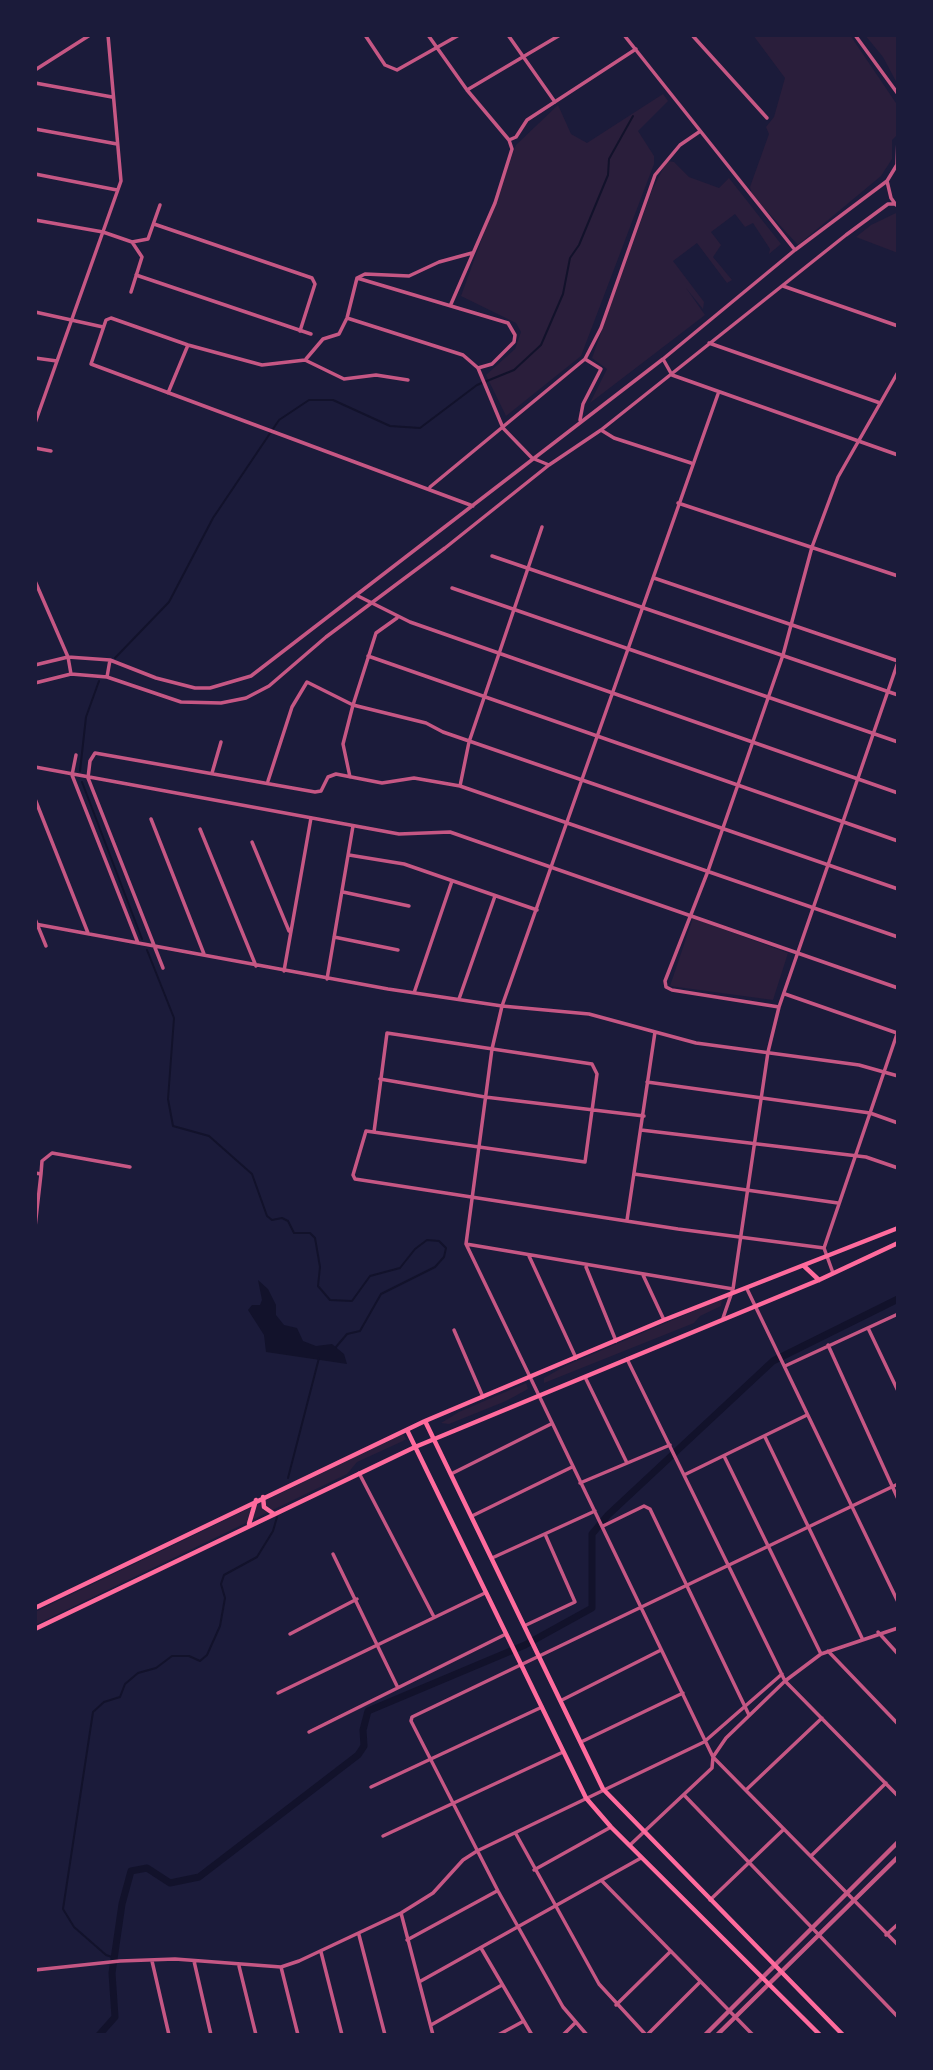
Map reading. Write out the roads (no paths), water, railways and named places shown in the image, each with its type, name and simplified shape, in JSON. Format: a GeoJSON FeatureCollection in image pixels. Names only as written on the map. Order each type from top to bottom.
{"type":"FeatureCollection","features":[{"type":"Feature","properties":{"kind":"main road"},"geometry":{"type":"LineString","coordinates":[[35,1608],[425,1421],[664,1320],[898,1228]]}},
{"type":"Feature","properties":{"kind":"main road"},"geometry":{"type":"LineString","coordinates":[[35,1629],[435,1438],[819,1280],[898,1243]]}},
{"type":"Feature","properties":{"kind":"main road"},"geometry":{"type":"LineString","coordinates":[[804,1266],[819,1280]]}},
{"type":"Feature","properties":{"kind":"main road"},"geometry":{"type":"LineString","coordinates":[[425,1421],[603,1789],[843,2035]]}},
{"type":"Feature","properties":{"kind":"main road"},"geometry":{"type":"LineString","coordinates":[[407,1430],[586,1798],[611,1827],[820,2035]]}},
{"type":"Feature","properties":{"kind":"main road"},"geometry":{"type":"LineString","coordinates":[[263,1497],[264,1507],[274,1514]]}},
{"type":"Feature","properties":{"kind":"main road"},"geometry":{"type":"LineString","coordinates":[[249,1525],[256,1500]]}},
{"type":"Feature","properties":{"kind":"street"},"geometry":{"type":"LineString","coordinates":[[35,70],[90,35]]}},
{"type":"Feature","properties":{"kind":"street"},"geometry":{"type":"LineString","coordinates":[[35,423],[121,181],[108,35]]}},
{"type":"Feature","properties":{"kind":"street"},"geometry":{"type":"LineString","coordinates":[[365,35],[389,69],[397,70],[459,35]]}},
{"type":"Feature","properties":{"kind":"street"},"geometry":{"type":"LineString","coordinates":[[428,35],[467,90],[509,141],[512,149],[495,204],[451,304]]}},
{"type":"Feature","properties":{"kind":"street"},"geometry":{"type":"LineString","coordinates":[[508,35],[555,102]]}},
{"type":"Feature","properties":{"kind":"street"},"geometry":{"type":"LineString","coordinates":[[467,90],[560,35]]}},
{"type":"Feature","properties":{"kind":"street"},"geometry":{"type":"LineString","coordinates":[[624,35],[795,250]]}},
{"type":"Feature","properties":{"kind":"street"},"geometry":{"type":"LineString","coordinates":[[692,35],[767,118]]}},
{"type":"Feature","properties":{"kind":"street"},"geometry":{"type":"LineString","coordinates":[[855,35],[898,94]]}},
{"type":"Feature","properties":{"kind":"street"},"geometry":{"type":"LineString","coordinates":[[509,141],[516,137],[527,120],[636,49]]}},
{"type":"Feature","properties":{"kind":"street"},"geometry":{"type":"LineString","coordinates":[[35,83],[113,97]]}},
{"type":"Feature","properties":{"kind":"street"},"geometry":{"type":"LineString","coordinates":[[35,129],[117,144]]}},
{"type":"Feature","properties":{"kind":"street"},"geometry":{"type":"LineString","coordinates":[[430,487],[585,359],[601,328],[655,175],[680,145],[699,132]]}},
{"type":"Feature","properties":{"kind":"street"},"geometry":{"type":"LineString","coordinates":[[35,665],[68,657],[110,660],[178,685],[210,688],[243,680],[272,663],[532,458],[663,359],[795,250],[887,181],[897,164],[898,138]]}},
{"type":"Feature","properties":{"kind":"street"},"geometry":{"type":"LineString","coordinates":[[35,174],[117,190]]}},
{"type":"Feature","properties":{"kind":"street"},"geometry":{"type":"LineString","coordinates":[[887,181],[891,198],[897,205]]}},
{"type":"Feature","properties":{"kind":"street"},"geometry":{"type":"LineString","coordinates":[[35,682],[71,674],[107,677],[181,702],[222,703],[246,698],[269,686],[549,465],[601,430],[672,375],[878,211],[888,204],[897,205]]}},
{"type":"Feature","properties":{"kind":"street"},"geometry":{"type":"LineString","coordinates":[[132,243],[148,239],[160,205]]}},
{"type":"Feature","properties":{"kind":"street"},"geometry":{"type":"LineString","coordinates":[[35,220],[103,232],[132,243],[142,257],[131,292]]}},
{"type":"Feature","properties":{"kind":"street"},"geometry":{"type":"LineString","coordinates":[[154,224],[312,278],[315,284],[300,331]]}},
{"type":"Feature","properties":{"kind":"street"},"geometry":{"type":"LineString","coordinates":[[305,360],[323,339],[339,334],[347,318],[357,278],[365,274],[409,276],[439,262],[472,253]]}},
{"type":"Feature","properties":{"kind":"street"},"geometry":{"type":"LineString","coordinates":[[136,275],[310,334]]}},
{"type":"Feature","properties":{"kind":"street"},"geometry":{"type":"LineString","coordinates":[[357,278],[508,323],[515,335],[506,353],[492,364],[478,368]]}},
{"type":"Feature","properties":{"kind":"street"},"geometry":{"type":"LineString","coordinates":[[783,286],[898,326]]}},
{"type":"Feature","properties":{"kind":"street"},"geometry":{"type":"LineString","coordinates":[[35,312],[72,318],[103,327]]}},
{"type":"Feature","properties":{"kind":"street"},"geometry":{"type":"LineString","coordinates":[[408,380],[376,375],[344,379],[305,360],[262,365],[188,345],[111,318],[106,320],[91,364],[430,487],[473,506]]}},
{"type":"Feature","properties":{"kind":"street"},"geometry":{"type":"LineString","coordinates":[[347,318],[449,348],[463,355],[478,368],[503,428],[532,458],[549,465]]}},
{"type":"Feature","properties":{"kind":"street"},"geometry":{"type":"LineString","coordinates":[[709,343],[880,403]]}},
{"type":"Feature","properties":{"kind":"street"},"geometry":{"type":"LineString","coordinates":[[168,393],[188,345]]}},
{"type":"Feature","properties":{"kind":"street"},"geometry":{"type":"LineString","coordinates":[[35,358],[57,361]]}},
{"type":"Feature","properties":{"kind":"street"},"geometry":{"type":"LineString","coordinates":[[580,421],[583,404],[601,369],[585,359]]}},
{"type":"Feature","properties":{"kind":"street"},"geometry":{"type":"LineString","coordinates":[[663,359],[672,375],[718,394],[898,455]]}},
{"type":"Feature","properties":{"kind":"street"},"geometry":{"type":"LineString","coordinates":[[779,1007],[666,987],[665,981],[708,871],[783,655],[812,547],[838,477],[898,372]]}},
{"type":"Feature","properties":{"kind":"street"},"geometry":{"type":"LineString","coordinates":[[718,394],[678,503],[631,649],[502,1006],[492,1049],[466,1244],[713,1757],[898,1945]]}},
{"type":"Feature","properties":{"kind":"street"},"geometry":{"type":"LineString","coordinates":[[35,403],[42,404]]}},
{"type":"Feature","properties":{"kind":"street"},"geometry":{"type":"LineString","coordinates":[[601,430],[614,438],[692,464]]}},
{"type":"Feature","properties":{"kind":"street"},"geometry":{"type":"LineString","coordinates":[[35,449],[51,451]]}},
{"type":"Feature","properties":{"kind":"street"},"geometry":{"type":"LineString","coordinates":[[678,503],[898,576]]}},
{"type":"Feature","properties":{"kind":"street"},"geometry":{"type":"LineString","coordinates":[[460,786],[469,742],[542,527]]}},
{"type":"Feature","properties":{"kind":"street"},"geometry":{"type":"LineString","coordinates":[[492,556],[898,695]]}},
{"type":"Feature","properties":{"kind":"street"},"geometry":{"type":"LineString","coordinates":[[654,578],[898,662],[779,1007],[768,1052],[733,1289],[723,1318]]}},
{"type":"Feature","properties":{"kind":"street"},"geometry":{"type":"LineString","coordinates":[[35,581],[68,657],[71,674]]}},
{"type":"Feature","properties":{"kind":"street"},"geometry":{"type":"LineString","coordinates":[[452,587],[898,742]]}},
{"type":"Feature","properties":{"kind":"street"},"geometry":{"type":"LineString","coordinates":[[357,596],[399,617],[500,654],[898,793]]}},
{"type":"Feature","properties":{"kind":"street"},"geometry":{"type":"LineString","coordinates":[[350,777],[343,744],[368,656],[376,633],[399,617]]}},
{"type":"Feature","properties":{"kind":"street"},"geometry":{"type":"LineString","coordinates":[[368,656],[483,699],[898,841]]}},
{"type":"Feature","properties":{"kind":"street"},"geometry":{"type":"LineString","coordinates":[[107,677],[110,660]]}},
{"type":"Feature","properties":{"kind":"street"},"geometry":{"type":"LineString","coordinates":[[268,782],[292,707],[307,682],[353,705],[426,723],[469,742],[898,889]]}},
{"type":"Feature","properties":{"kind":"street"},"geometry":{"type":"LineString","coordinates":[[212,773],[221,742]]}},
{"type":"Feature","properties":{"kind":"street"},"geometry":{"type":"LineString","coordinates":[[163,968],[89,778],[90,761],[95,752],[316,792],[321,791],[332,775],[382,783],[414,778],[460,786],[898,937]]}},
{"type":"Feature","properties":{"kind":"street"},"geometry":{"type":"LineString","coordinates":[[76,755],[72,775],[138,943]]}},
{"type":"Feature","properties":{"kind":"street"},"geometry":{"type":"LineString","coordinates":[[35,767],[406,835],[450,832],[898,988]]}},
{"type":"Feature","properties":{"kind":"street"},"geometry":{"type":"LineString","coordinates":[[35,799],[88,933]]}},
{"type":"Feature","properties":{"kind":"street"},"geometry":{"type":"LineString","coordinates":[[284,971],[311,818]]}},
{"type":"Feature","properties":{"kind":"street"},"geometry":{"type":"LineString","coordinates":[[151,819],[205,955]]}},
{"type":"Feature","properties":{"kind":"street"},"geometry":{"type":"LineString","coordinates":[[327,979],[353,826]]}},
{"type":"Feature","properties":{"kind":"street"},"geometry":{"type":"LineString","coordinates":[[200,830],[256,966]]}},
{"type":"Feature","properties":{"kind":"street"},"geometry":{"type":"LineString","coordinates":[[252,842],[290,933]]}},
{"type":"Feature","properties":{"kind":"street"},"geometry":{"type":"LineString","coordinates":[[349,855],[404,864],[537,910]]}},
{"type":"Feature","properties":{"kind":"street"},"geometry":{"type":"LineString","coordinates":[[414,993],[452,881]]}},
{"type":"Feature","properties":{"kind":"street"},"geometry":{"type":"LineString","coordinates":[[343,892],[409,905]]}},
{"type":"Feature","properties":{"kind":"street"},"geometry":{"type":"LineString","coordinates":[[459,999],[495,896]]}},
{"type":"Feature","properties":{"kind":"street"},"geometry":{"type":"LineString","coordinates":[[36,923],[327,979],[502,1006],[589,1014],[696,1042],[859,1065],[898,1076]]}},
{"type":"Feature","properties":{"kind":"street"},"geometry":{"type":"LineString","coordinates":[[36,923],[46,946]]}},
{"type":"Feature","properties":{"kind":"street"},"geometry":{"type":"LineString","coordinates":[[334,937],[398,950]]}},
{"type":"Feature","properties":{"kind":"street"},"geometry":{"type":"LineString","coordinates":[[785,994],[897,1032],[857,1158],[838,1203],[824,1248],[833,1273]]}},
{"type":"Feature","properties":{"kind":"street"},"geometry":{"type":"LineString","coordinates":[[626,1220],[655,1032]]}},
{"type":"Feature","properties":{"kind":"street"},"geometry":{"type":"LineString","coordinates":[[374,1132],[387,1033],[592,1064],[597,1073],[594,1111],[585,1162],[366,1131],[353,1175],[355,1179],[472,1198],[824,1248]]}},
{"type":"Feature","properties":{"kind":"street"},"geometry":{"type":"LineString","coordinates":[[380,1079],[485,1097],[644,1116]]}},
{"type":"Feature","properties":{"kind":"street"},"geometry":{"type":"LineString","coordinates":[[647,1082],[870,1113],[898,1122]]}},
{"type":"Feature","properties":{"kind":"street"},"geometry":{"type":"LineString","coordinates":[[641,1130],[866,1157],[898,1168]]}},
{"type":"Feature","properties":{"kind":"street"},"geometry":{"type":"LineString","coordinates":[[35,1227],[42,1161],[52,1153],[130,1167]]}},
{"type":"Feature","properties":{"kind":"street"},"geometry":{"type":"LineString","coordinates":[[35,1173],[41,1174]]}},
{"type":"Feature","properties":{"kind":"street"},"geometry":{"type":"LineString","coordinates":[[634,1174],[838,1203]]}},
{"type":"Feature","properties":{"kind":"street"},"geometry":{"type":"LineString","coordinates":[[466,1244],[733,1289]]}},
{"type":"Feature","properties":{"kind":"street"},"geometry":{"type":"LineString","coordinates":[[529,1256],[576,1358]]}},
{"type":"Feature","properties":{"kind":"street"},"geometry":{"type":"LineString","coordinates":[[586,1266],[616,1341]]}},
{"type":"Feature","properties":{"kind":"street"},"geometry":{"type":"LineString","coordinates":[[643,1275],[664,1320]]}},
{"type":"Feature","properties":{"kind":"street"},"geometry":{"type":"LineString","coordinates":[[747,1289],[898,1602]]}},
{"type":"Feature","properties":{"kind":"street"},"geometry":{"type":"LineString","coordinates":[[785,1366],[898,1314]]}},
{"type":"Feature","properties":{"kind":"street"},"geometry":{"type":"LineString","coordinates":[[869,1328],[898,1391]]}},
{"type":"Feature","properties":{"kind":"street"},"geometry":{"type":"LineString","coordinates":[[454,1330],[483,1397]]}},
{"type":"Feature","properties":{"kind":"street"},"geometry":{"type":"LineString","coordinates":[[828,1345],[898,1499]]}},
{"type":"Feature","properties":{"kind":"street"},"geometry":{"type":"LineString","coordinates":[[627,1358],[726,1566],[785,1681],[898,1796]]}},
{"type":"Feature","properties":{"kind":"street"},"geometry":{"type":"LineString","coordinates":[[584,1376],[627,1463]]}},
{"type":"Feature","properties":{"kind":"street"},"geometry":{"type":"LineString","coordinates":[[684,1475],[807,1415]]}},
{"type":"Feature","properties":{"kind":"street"},"geometry":{"type":"LineString","coordinates":[[451,1474],[551,1424]]}},
{"type":"Feature","properties":{"kind":"street"},"geometry":{"type":"LineString","coordinates":[[765,1437],[862,1638]]}},
{"type":"Feature","properties":{"kind":"street"},"geometry":{"type":"LineString","coordinates":[[580,1483],[671,1448]]}},
{"type":"Feature","properties":{"kind":"street"},"geometry":{"type":"LineString","coordinates":[[724,1456],[770,1545],[821,1654]]}},
{"type":"Feature","properties":{"kind":"street"},"geometry":{"type":"LineString","coordinates":[[472,1516],[572,1467]]}},
{"type":"Feature","properties":{"kind":"street"},"geometry":{"type":"LineString","coordinates":[[359,1473],[434,1618]]}},
{"type":"Feature","properties":{"kind":"street"},"geometry":{"type":"LineString","coordinates":[[587,2035],[563,2007],[498,1891],[411,1721],[412,1717],[898,1484]]}},
{"type":"Feature","properties":{"kind":"street"},"geometry":{"type":"LineString","coordinates":[[601,1523],[647,1506],[749,1714]]}},
{"type":"Feature","properties":{"kind":"street"},"geometry":{"type":"LineString","coordinates":[[492,1558],[595,1511]]}},
{"type":"Feature","properties":{"kind":"street"},"geometry":{"type":"LineString","coordinates":[[524,1626],[575,1602],[545,1534]]}},
{"type":"Feature","properties":{"kind":"street"},"geometry":{"type":"LineString","coordinates":[[333,1555],[379,1644],[397,1686]]}},
{"type":"Feature","properties":{"kind":"street"},"geometry":{"type":"LineString","coordinates":[[278,1693],[487,1592]]}},
{"type":"Feature","properties":{"kind":"street"},"geometry":{"type":"LineString","coordinates":[[290,1634],[357,1599]]}},
{"type":"Feature","properties":{"kind":"street"},"geometry":{"type":"LineString","coordinates":[[630,1845],[712,1768],[713,1757],[726,1738],[785,1681],[821,1654],[878,1632],[898,1628]]}},
{"type":"Feature","properties":{"kind":"street"},"geometry":{"type":"LineString","coordinates":[[878,1632],[898,1654]]}},
{"type":"Feature","properties":{"kind":"street"},"geometry":{"type":"LineString","coordinates":[[309,1732],[508,1633]]}},
{"type":"Feature","properties":{"kind":"street"},"geometry":{"type":"LineString","coordinates":[[562,1700],[661,1650]]}},
{"type":"Feature","properties":{"kind":"street"},"geometry":{"type":"LineString","coordinates":[[828,1651],[898,1724]]}},
{"type":"Feature","properties":{"kind":"street"},"geometry":{"type":"LineString","coordinates":[[35,1970],[120,1961],[194,1961],[281,1967],[321,1952],[401,1913],[433,1893],[463,1860],[477,1851],[704,1742],[782,1674]]}},
{"type":"Feature","properties":{"kind":"street"},"geometry":{"type":"LineString","coordinates":[[581,1742],[683,1693]]}},
{"type":"Feature","properties":{"kind":"street"},"geometry":{"type":"LineString","coordinates":[[371,1787],[432,1761],[542,1707]]}},
{"type":"Feature","properties":{"kind":"street"},"geometry":{"type":"LineString","coordinates":[[746,1790],[822,1718]]}},
{"type":"Feature","properties":{"kind":"street"},"geometry":{"type":"LineString","coordinates":[[383,1836],[563,1752]]}},
{"type":"Feature","properties":{"kind":"street"},"geometry":{"type":"LineString","coordinates":[[811,1856],[886,1783]]}},
{"type":"Feature","properties":{"kind":"street"},"geometry":{"type":"LineString","coordinates":[[685,1796],[898,2017]]}},
{"type":"Feature","properties":{"kind":"street"},"geometry":{"type":"LineString","coordinates":[[534,1870],[611,1827]]}},
{"type":"Feature","properties":{"kind":"street"},"geometry":{"type":"LineString","coordinates":[[710,1900],[784,1829]]}},
{"type":"Feature","properties":{"kind":"street"},"geometry":{"type":"LineString","coordinates":[[516,1834],[599,1984],[646,2035],[701,1982]]}},
{"type":"Feature","properties":{"kind":"street"},"geometry":{"type":"LineString","coordinates":[[705,2035],[898,1842]]}},
{"type":"Feature","properties":{"kind":"street"},"geometry":{"type":"LineString","coordinates":[[419,1982],[556,1908],[643,1857]]}},
{"type":"Feature","properties":{"kind":"street"},"geometry":{"type":"LineString","coordinates":[[717,2035],[898,1857]]}},
{"type":"Feature","properties":{"kind":"street"},"geometry":{"type":"LineString","coordinates":[[601,1881],[753,2035]]}},
{"type":"Feature","properties":{"kind":"street"},"geometry":{"type":"LineString","coordinates":[[407,1940],[498,1891]]}},
{"type":"Feature","properties":{"kind":"street"},"geometry":{"type":"LineString","coordinates":[[401,1913],[433,2035]]}},
{"type":"Feature","properties":{"kind":"street"},"geometry":{"type":"LineString","coordinates":[[886,1935],[898,1924]]}},
{"type":"Feature","properties":{"kind":"street"},"geometry":{"type":"LineString","coordinates":[[359,1935],[385,2035]]}},
{"type":"Feature","properties":{"kind":"street"},"geometry":{"type":"LineString","coordinates":[[481,1948],[532,2035]]}},
{"type":"Feature","properties":{"kind":"street"},"geometry":{"type":"LineString","coordinates":[[616,2005],[671,1951]]}},
{"type":"Feature","properties":{"kind":"street"},"geometry":{"type":"LineString","coordinates":[[321,1952],[342,2035]]}},
{"type":"Feature","properties":{"kind":"street"},"geometry":{"type":"LineString","coordinates":[[194,1961],[211,2035]]}},
{"type":"Feature","properties":{"kind":"street"},"geometry":{"type":"LineString","coordinates":[[152,1962],[169,2035]]}},
{"type":"Feature","properties":{"kind":"street"},"geometry":{"type":"LineString","coordinates":[[239,1966],[256,2035]]}},
{"type":"Feature","properties":{"kind":"street"},"geometry":{"type":"LineString","coordinates":[[281,1967],[298,2035]]}},
{"type":"Feature","properties":{"kind":"street"},"geometry":{"type":"LineString","coordinates":[[431,2025],[502,1985]]}},
{"type":"Feature","properties":{"kind":"street"},"geometry":{"type":"LineString","coordinates":[[498,2035],[522,2022]]}},
{"type":"Feature","properties":{"kind":"street"},"geometry":{"type":"LineString","coordinates":[[563,2035],[575,2023]]}},
{"type":"Feature","properties":{"kind":"waterway"},"geometry":{"type":"LineString","coordinates":[[115,658],[169,602],[213,518],[279,420],[309,400],[333,400],[390,426],[420,428],[477,385],[514,370],[541,345],[563,294],[570,258],[579,245],[608,175],[609,159],[633,116]]}},
{"type":"Feature","properties":{"kind":"waterway"},"geometry":{"type":"LineString","coordinates":[[80,771],[86,717],[99,681]]}},
{"type":"Feature","properties":{"kind":"waterway"},"geometry":{"type":"LineString","coordinates":[[82,782],[142,939]]}},
{"type":"Feature","properties":{"kind":"waterway"},"geometry":{"type":"LineString","coordinates":[[147,950],[174,1018],[168,1099],[173,1126],[209,1136],[252,1174],[267,1216],[272,1220],[282,1218],[288,1221],[294,1233],[310,1233],[315,1238],[320,1267],[318,1286],[330,1300],[352,1301],[370,1276],[400,1268],[415,1249],[427,1240],[439,1241],[446,1248],[444,1257],[435,1267],[381,1294],[360,1331],[347,1334],[336,1347]]}},
{"type":"Feature","properties":{"kind":"waterway"},"geometry":{"type":"LineString","coordinates":[[99,2035],[115,2017],[112,1973],[122,1904],[131,1871],[147,1868],[170,1883],[199,1877],[358,1755],[364,1746],[363,1730],[368,1711],[525,1645],[592,1608],[592,1534],[608,1515],[773,1361],[898,1299]]}},
{"type":"Feature","properties":{"kind":"waterway"},"geometry":{"type":"LineString","coordinates":[[288,1478],[319,1358]]}},
{"type":"Feature","properties":{"kind":"waterway"},"geometry":{"type":"LineString","coordinates":[[115,1958],[106,1955],[74,1927],[63,1909],[93,1712],[104,1702],[120,1697],[125,1684],[138,1673],[156,1668],[172,1656],[189,1656],[200,1661],[207,1655],[220,1626],[225,1598],[221,1584],[224,1575],[257,1557],[273,1531],[277,1517]]}}]}
